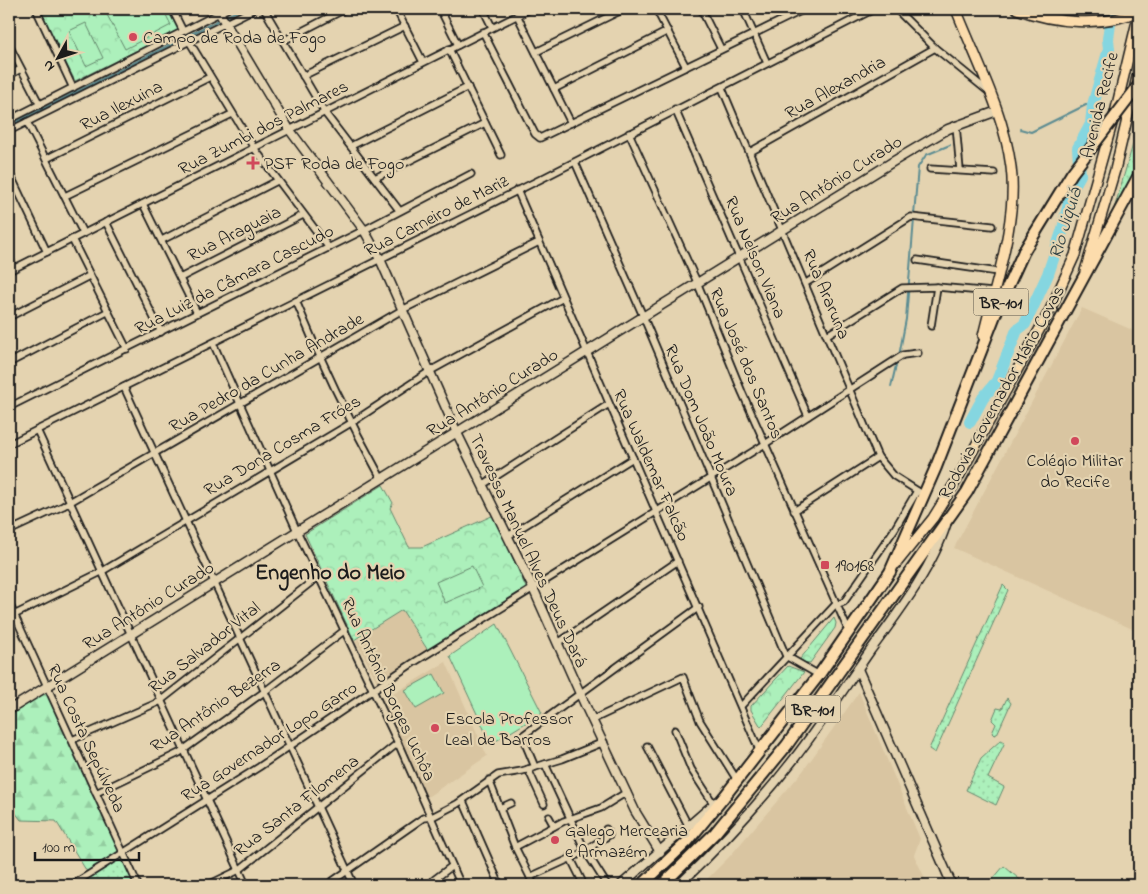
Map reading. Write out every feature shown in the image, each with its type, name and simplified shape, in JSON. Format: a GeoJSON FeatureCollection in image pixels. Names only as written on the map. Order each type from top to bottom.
{"type":"FeatureCollection","features":[{"type":"Feature","properties":{"kind":"highway","name":"BR-101"},"geometry":{"type":"LineString","coordinates":[[642,885],[687,842],[760,752],[819,674],[890,572],[920,493],[1024,251],[1072,173],[1139,85]]}},
{"type":"Feature","properties":{"kind":"highway","name":"Rodovia Governador Mário Covas"},"geometry":{"type":"LineString","coordinates":[[948,519],[967,492],[1139,175]]}},
{"type":"Feature","properties":{"kind":"highway","name":"BR-101"},"geometry":{"type":"LineString","coordinates":[[662,885],[727,819],[787,745],[948,519]]}},
{"type":"Feature","properties":{"kind":"main road"},"geometry":{"type":"LineString","coordinates":[[956,9],[997,111],[1008,151],[1012,184],[1007,230],[979,354]]}},
{"type":"Feature","properties":{"kind":"main road"},"geometry":{"type":"LineString","coordinates":[[1017,9],[1041,16],[1078,22],[1120,18],[1139,12]]}},
{"type":"Feature","properties":{"kind":"main road","name":"Avenida Recife"},"geometry":{"type":"LineString","coordinates":[[890,572],[933,518],[958,478],[1049,312],[1075,256],[1110,132],[1139,12]]}},
{"type":"Feature","properties":{"kind":"main road","name":"Avenida Recife"},"geometry":{"type":"LineString","coordinates":[[1084,274],[1115,170],[1139,69]]}},
{"type":"Feature","properties":{"kind":"street"},"geometry":{"type":"LineString","coordinates":[[36,9],[73,88]]}},
{"type":"Feature","properties":{"kind":"street"},"geometry":{"type":"LineString","coordinates":[[172,9],[183,31]]}},
{"type":"Feature","properties":{"kind":"street"},"geometry":{"type":"LineString","coordinates":[[9,120],[183,31],[218,11],[227,9]]}},
{"type":"Feature","properties":{"kind":"street"},"geometry":{"type":"LineString","coordinates":[[9,131],[254,9]]}},
{"type":"Feature","properties":{"kind":"street"},"geometry":{"type":"LineString","coordinates":[[264,9],[324,113],[399,210]]}},
{"type":"Feature","properties":{"kind":"street"},"geometry":{"type":"LineString","coordinates":[[283,41],[345,9]]}},
{"type":"Feature","properties":{"kind":"street"},"geometry":{"type":"LineString","coordinates":[[396,9],[424,62]]}},
{"type":"Feature","properties":{"kind":"street"},"geometry":{"type":"LineString","coordinates":[[440,9],[458,45]]}},
{"type":"Feature","properties":{"kind":"street"},"geometry":{"type":"LineString","coordinates":[[483,9],[492,27]]}},
{"type":"Feature","properties":{"kind":"street","name":"Rua Zumbi dos Palmares"},"geometry":{"type":"LineString","coordinates":[[12,269],[530,9]]}},
{"type":"Feature","properties":{"kind":"street"},"geometry":{"type":"LineString","coordinates":[[536,52],[624,9]]}},
{"type":"Feature","properties":{"kind":"street"},"geometry":{"type":"LineString","coordinates":[[656,9],[686,66]]}},
{"type":"Feature","properties":{"kind":"street"},"geometry":{"type":"LineString","coordinates":[[701,9],[721,49]]}},
{"type":"Feature","properties":{"kind":"street"},"geometry":{"type":"LineString","coordinates":[[743,9],[767,63]]}},
{"type":"Feature","properties":{"kind":"street"},"geometry":{"type":"LineString","coordinates":[[483,32],[535,134],[539,138],[805,9]]}},
{"type":"Feature","properties":{"kind":"street","name":"Rua Carneiro de Mariz"},"geometry":{"type":"LineString","coordinates":[[9,444],[575,162],[628,133],[722,88],[874,9]]}},
{"type":"Feature","properties":{"kind":"street"},"geometry":{"type":"LineString","coordinates":[[896,9],[935,48],[989,92]]}},
{"type":"Feature","properties":{"kind":"street","name":"Travessa Manuel Alves Deus Dará"},"geometry":{"type":"LineString","coordinates":[[218,11],[289,130],[364,230],[380,259],[457,433],[484,484],[533,588],[592,720],[638,817],[660,852]]}},
{"type":"Feature","properties":{"kind":"street"},"geometry":{"type":"LineString","coordinates":[[517,15],[571,122]]}},
{"type":"Feature","properties":{"kind":"street"},"geometry":{"type":"LineString","coordinates":[[303,76],[405,26]]}},
{"type":"Feature","properties":{"kind":"street"},"geometry":{"type":"LineString","coordinates":[[554,89],[668,32]]}},
{"type":"Feature","properties":{"kind":"street"},"geometry":{"type":"LineString","coordinates":[[189,41],[254,148],[329,248]]}},
{"type":"Feature","properties":{"kind":"street"},"geometry":{"type":"LineString","coordinates":[[9,45],[40,104]]}},
{"type":"Feature","properties":{"kind":"street","name":"Rua Alexandria"},"geometry":{"type":"LineString","coordinates":[[750,152],[935,48]]}},
{"type":"Feature","properties":{"kind":"street"},"geometry":{"type":"LineString","coordinates":[[449,49],[502,155]]}},
{"type":"Feature","properties":{"kind":"street"},"geometry":{"type":"LineString","coordinates":[[9,75],[21,69]]}},
{"type":"Feature","properties":{"kind":"street","name":"Rua Ilexuina"},"geometry":{"type":"LineString","coordinates":[[46,159],[210,77]]}},
{"type":"Feature","properties":{"kind":"street"},"geometry":{"type":"LineString","coordinates":[[351,146],[468,87]]}},
{"type":"Feature","properties":{"kind":"street","name":"Rua Araruna"},"geometry":{"type":"LineString","coordinates":[[722,88],[851,388],[878,457],[894,476],[920,493]]}},
{"type":"Feature","properties":{"kind":"street","name":"Rua Nelson Viana"},"geometry":{"type":"LineString","coordinates":[[676,110],[808,416]]}},
{"type":"Feature","properties":{"kind":"street","name":"Rua Antônio Curado"},"geometry":{"type":"LineString","coordinates":[[9,710],[886,165],[956,125],[997,111]]}},
{"type":"Feature","properties":{"kind":"street"},"geometry":{"type":"LineString","coordinates":[[65,196],[232,114]]}},
{"type":"Feature","properties":{"kind":"street"},"geometry":{"type":"LineString","coordinates":[[28,122],[83,233]]}},
{"type":"Feature","properties":{"kind":"street"},"geometry":{"type":"LineString","coordinates":[[375,178],[485,123]]}},
{"type":"Feature","properties":{"kind":"street"},"geometry":{"type":"LineString","coordinates":[[956,125],[960,170]]}},
{"type":"Feature","properties":{"kind":"street","name":"Rua José dos Santos"},"geometry":{"type":"LineString","coordinates":[[628,133],[697,282],[794,511],[835,605],[849,632]]}},
{"type":"Feature","properties":{"kind":"street","name":"Rua Dom João Moura"},"geometry":{"type":"LineString","coordinates":[[575,162],[643,316],[786,656]]}},
{"type":"Feature","properties":{"kind":"street"},"geometry":{"type":"LineString","coordinates":[[930,169],[994,173]]}},
{"type":"Feature","properties":{"kind":"street"},"geometry":{"type":"LineString","coordinates":[[9,172],[47,252]]}},
{"type":"Feature","properties":{"kind":"street","name":"Rua Luiz da Câmara Cascudo"},"geometry":{"type":"LineString","coordinates":[[9,407],[329,248],[471,174]]}},
{"type":"Feature","properties":{"kind":"street"},"geometry":{"type":"LineString","coordinates":[[162,240],[277,181]]}},
{"type":"Feature","properties":{"kind":"street","name":"Rua Waldemar Falcão"},"geometry":{"type":"LineString","coordinates":[[517,190],[656,512],[742,705],[760,752]]}},
{"type":"Feature","properties":{"kind":"street"},"geometry":{"type":"LineString","coordinates":[[143,204],[197,313]]}},
{"type":"Feature","properties":{"kind":"street","name":"Rua Araguaia"},"geometry":{"type":"LineString","coordinates":[[180,278],[303,215]]}},
{"type":"Feature","properties":{"kind":"street"},"geometry":{"type":"LineString","coordinates":[[806,283],[914,217],[992,226]]}},
{"type":"Feature","properties":{"kind":"street"},"geometry":{"type":"LineString","coordinates":[[106,222],[161,332]]}},
{"type":"Feature","properties":{"kind":"street"},"geometry":{"type":"LineString","coordinates":[[72,239],[127,349]]}},
{"type":"Feature","properties":{"kind":"street","name":"Rua Pedro da Cunha Andrade"},"geometry":{"type":"LineString","coordinates":[[9,531],[70,502],[319,357],[333,352],[402,310],[539,242]]}},
{"type":"Feature","properties":{"kind":"street"},"geometry":{"type":"LineString","coordinates":[[9,257],[12,269]]}},
{"type":"Feature","properties":{"kind":"street"},"geometry":{"type":"LineString","coordinates":[[917,260],[998,272]]}},
{"type":"Feature","properties":{"kind":"street"},"geometry":{"type":"LineString","coordinates":[[9,317],[89,276]]}},
{"type":"Feature","properties":{"kind":"street"},"geometry":{"type":"LineString","coordinates":[[931,326],[937,287]]}},
{"type":"Feature","properties":{"kind":"street"},"geometry":{"type":"LineString","coordinates":[[827,335],[902,288],[937,287],[993,292]]}},
{"type":"Feature","properties":{"kind":"street","name":"Rua Dona Cosma Fróes"},"geometry":{"type":"LineString","coordinates":[[14,615],[101,572],[351,423],[430,371],[563,298]]}},
{"type":"Feature","properties":{"kind":"street"},"geometry":{"type":"LineString","coordinates":[[296,301],[319,357],[351,423],[381,478]]}},
{"type":"Feature","properties":{"kind":"street"},"geometry":{"type":"LineString","coordinates":[[9,363],[108,312]]}},
{"type":"Feature","properties":{"kind":"street","name":"Rua Antônio Borges Uchôa"},"geometry":{"type":"LineString","coordinates":[[213,343],[297,531],[398,742],[461,885]]}},
{"type":"Feature","properties":{"kind":"street","name":"Rua Governador Lopo Garro"},"geometry":{"type":"LineString","coordinates":[[72,885],[207,800],[533,588],[765,444],[903,355],[918,353]]}},
{"type":"Feature","properties":{"kind":"street"},"geometry":{"type":"LineString","coordinates":[[124,387],[354,885]]}},
{"type":"Feature","properties":{"kind":"street"},"geometry":{"type":"LineString","coordinates":[[484,484],[609,404]]}},
{"type":"Feature","properties":{"kind":"street"},"geometry":{"type":"LineString","coordinates":[[36,430],[246,885]]}},
{"type":"Feature","properties":{"kind":"street"},"geometry":{"type":"LineString","coordinates":[[794,511],[878,457]]}},
{"type":"Feature","properties":{"kind":"street"},"geometry":{"type":"LineString","coordinates":[[508,536],[633,458]]}},
{"type":"Feature","properties":{"kind":"street"},"geometry":{"type":"LineString","coordinates":[[742,705],[835,605],[844,602],[920,493]]}},
{"type":"Feature","properties":{"kind":"street"},"geometry":{"type":"LineString","coordinates":[[679,885],[767,793],[794,758],[858,668],[936,551],[948,519]]}},
{"type":"Feature","properties":{"kind":"street"},"geometry":{"type":"LineString","coordinates":[[558,643],[678,561]]}},
{"type":"Feature","properties":{"kind":"street","name":"Rua Salvador Vital"},"geometry":{"type":"LineString","coordinates":[[72,740],[160,700],[319,576]]}},
{"type":"Feature","properties":{"kind":"street","name":"Rua Costa Sepúlveda"},"geometry":{"type":"LineString","coordinates":[[9,603],[138,885]]}},
{"type":"Feature","properties":{"kind":"street"},"geometry":{"type":"LineString","coordinates":[[534,767],[522,737],[699,607]]}},
{"type":"Feature","properties":{"kind":"street","name":"Rua Antônio Bezerra"},"geometry":{"type":"LineString","coordinates":[[96,793],[183,750],[264,692],[344,630]]}},
{"type":"Feature","properties":{"kind":"street"},"geometry":{"type":"LineString","coordinates":[[786,656],[819,674]]}},
{"type":"Feature","properties":{"kind":"street"},"geometry":{"type":"LineString","coordinates":[[858,668],[952,885]]}},
{"type":"Feature","properties":{"kind":"street"},"geometry":{"type":"LineString","coordinates":[[592,720],[683,676],[700,721],[737,780]]}},
{"type":"Feature","properties":{"kind":"street"},"geometry":{"type":"LineString","coordinates":[[675,730],[692,769],[713,803]]}},
{"type":"Feature","properties":{"kind":"street","name":"Rua Santa Filomena"},"geometry":{"type":"LineString","coordinates":[[208,885],[239,870],[398,742]]}},
{"type":"Feature","properties":{"kind":"street"},"geometry":{"type":"LineString","coordinates":[[327,885],[423,818],[432,817],[463,801],[498,775],[545,764],[604,742]]}},
{"type":"Feature","properties":{"kind":"street"},"geometry":{"type":"LineString","coordinates":[[646,746],[689,827]]}},
{"type":"Feature","properties":{"kind":"street"},"geometry":{"type":"LineString","coordinates":[[545,764],[585,850],[607,885]]}},
{"type":"Feature","properties":{"kind":"street"},"geometry":{"type":"LineString","coordinates":[[528,769],[544,804]]}},
{"type":"Feature","properties":{"kind":"street"},"geometry":{"type":"LineString","coordinates":[[489,780],[515,847],[534,885]]}},
{"type":"Feature","properties":{"kind":"street"},"geometry":{"type":"LineString","coordinates":[[515,847],[570,818],[594,812],[627,792]]}},
{"type":"Feature","properties":{"kind":"street"},"geometry":{"type":"LineString","coordinates":[[621,885],[689,827],[713,803],[724,797]]}},
{"type":"Feature","properties":{"kind":"street"},"geometry":{"type":"LineString","coordinates":[[463,801],[500,885]]}},
{"type":"Feature","properties":{"kind":"street"},"geometry":{"type":"LineString","coordinates":[[500,808],[511,803]]}},
{"type":"Feature","properties":{"kind":"street"},"geometry":{"type":"LineString","coordinates":[[549,817],[554,826]]}},
{"type":"Feature","properties":{"kind":"street"},"geometry":{"type":"LineString","coordinates":[[530,877],[585,850],[609,835],[606,829]]}},
{"type":"Feature","properties":{"kind":"street"},"geometry":{"type":"LineString","coordinates":[[570,857],[582,881]]}},
{"type":"Feature","properties":{"kind":"street"},"geometry":{"type":"LineString","coordinates":[[428,885],[452,866]]}},
{"type":"Feature","properties":{"kind":"shaded area","name":"Colégio Militar do Recife"},"geometry":{"type":"Polygon","coordinates":[[[1082,308],[1139,333],[1139,632],[954,548],[1082,308]]]}},
{"type":"Feature","properties":{"kind":"shaded area"},"geometry":{"type":"Polygon","coordinates":[[[403,607],[430,649],[377,682],[356,641],[403,607]]]}},
{"type":"Feature","properties":{"kind":"shaded area","name":"Escola Professor Leal de Barros"},"geometry":{"type":"Polygon","coordinates":[[[446,662],[487,756],[426,798],[383,700],[446,662]]]}},
{"type":"Feature","properties":{"kind":"shaded area"},"geometry":{"type":"Polygon","coordinates":[[[859,692],[920,839],[914,855],[928,885],[701,885],[730,856],[803,771],[859,692]]]}},
{"type":"Feature","properties":{"kind":"green space"},"geometry":{"type":"Polygon","coordinates":[[[39,9],[169,9],[180,29],[75,81],[39,9]]]}},
{"type":"Feature","properties":{"kind":"green space","name":"Campo de Roda de Fogo"},"geometry":{"type":"Polygon","coordinates":[[[104,9],[163,9],[171,25],[125,49],[104,9]]]}},
{"type":"Feature","properties":{"kind":"green space"},"geometry":{"type":"Polygon","coordinates":[[[86,23],[103,58],[86,66],[69,31],[86,23]]]}},
{"type":"Feature","properties":{"kind":"green space"},"geometry":{"type":"Polygon","coordinates":[[[1139,120],[1139,186],[1098,264],[1136,134],[1139,120]]]}},
{"type":"Feature","properties":{"kind":"green space"},"geometry":{"type":"Polygon","coordinates":[[[383,485],[393,503],[390,508],[409,547],[422,547],[494,515],[527,590],[429,652],[402,610],[354,640],[305,534],[383,485]]]}},
{"type":"Feature","properties":{"kind":"green space"},"geometry":{"type":"Polygon","coordinates":[[[472,566],[482,587],[445,603],[436,582],[472,566]]]}},
{"type":"Feature","properties":{"kind":"green space"},"geometry":{"type":"Polygon","coordinates":[[[1003,585],[1008,590],[935,753],[929,749],[1003,585]]]}},
{"type":"Feature","properties":{"kind":"green space"},"geometry":{"type":"Polygon","coordinates":[[[834,618],[835,628],[810,663],[801,662],[800,659],[834,618]]]}},
{"type":"Feature","properties":{"kind":"green space"},"geometry":{"type":"Polygon","coordinates":[[[497,624],[542,713],[491,744],[450,656],[497,624]]]}},
{"type":"Feature","properties":{"kind":"green space"},"geometry":{"type":"Polygon","coordinates":[[[788,666],[804,672],[761,727],[751,710],[751,706],[788,666]]]}},
{"type":"Feature","properties":{"kind":"green space"},"geometry":{"type":"Polygon","coordinates":[[[434,674],[444,693],[416,709],[405,690],[434,674]]]}},
{"type":"Feature","properties":{"kind":"green space"},"geometry":{"type":"Polygon","coordinates":[[[47,687],[123,853],[89,875],[56,821],[21,820],[9,804],[9,710],[47,687]]]}},
{"type":"Feature","properties":{"kind":"green space"},"geometry":{"type":"Polygon","coordinates":[[[1007,698],[1011,703],[997,734],[994,735],[992,733],[996,724],[992,720],[997,708],[1002,709],[1007,698]]]}},
{"type":"Feature","properties":{"kind":"green space"},"geometry":{"type":"Polygon","coordinates":[[[1001,740],[1005,742],[988,778],[1004,787],[996,805],[966,790],[981,758],[1001,740]]]}},
{"type":"Feature","properties":{"kind":"green space"},"geometry":{"type":"Polygon","coordinates":[[[123,853],[138,885],[73,885],[123,853]]]}},
{"type":"Feature","properties":{"kind":"green space"},"geometry":{"type":"Polygon","coordinates":[[[1004,866],[1026,885],[988,885],[1004,866]]]}},
{"type":"Feature","properties":{"kind":"waterway"},"geometry":{"type":"LineString","coordinates":[[227,16],[241,9]]}},
{"type":"Feature","properties":{"kind":"waterway","name":"Rio Jiquiá"},"geometry":{"type":"LineString","coordinates":[[970,422],[983,398],[997,381],[1017,330],[1025,324],[1048,274],[1063,229],[1072,189],[1080,175],[1078,148],[1091,124],[1093,105],[1109,49],[1108,39],[1112,9]]}},
{"type":"Feature","properties":{"kind":"waterway"},"geometry":{"type":"LineString","coordinates":[[9,126],[217,21]]}},
{"type":"Feature","properties":{"kind":"waterway"},"geometry":{"type":"LineString","coordinates":[[1020,129],[1031,132],[1094,101]]}},
{"type":"Feature","properties":{"kind":"waterway"},"geometry":{"type":"LineString","coordinates":[[914,215],[918,167],[926,155],[950,145]]}},
{"type":"Feature","properties":{"kind":"waterway"},"geometry":{"type":"LineString","coordinates":[[899,356],[906,319],[914,219]]}},
{"type":"Feature","properties":{"kind":"waterway"},"geometry":{"type":"LineString","coordinates":[[891,387],[897,361]]}},
{"type":"Feature","properties":{"kind":"place","name":"Campo de Roda de Fogo"},"geometry":{"type":"Point","coordinates":[133,37]}},
{"type":"Feature","properties":{"kind":"place","name":"PSF Roda de Fogo"},"geometry":{"type":"Point","coordinates":[253,163]}},
{"type":"Feature","properties":{"kind":"place","name":"Colégio Militar do Recife"},"geometry":{"type":"Point","coordinates":[1075,441]}},
{"type":"Feature","properties":{"kind":"place","name":"190168"},"geometry":{"type":"Point","coordinates":[825,565]}},
{"type":"Feature","properties":{"kind":"place","name":"Escola Professor Leal de Barros"},"geometry":{"type":"Point","coordinates":[435,728]}},
{"type":"Feature","properties":{"kind":"place","name":"Galego Mercearia e Armazém"},"geometry":{"type":"Point","coordinates":[555,840]}},
{"type":"Feature","properties":{"kind":"district","name":"Engenho do Meio"},"geometry":{"type":"Point","coordinates":[330,571]}}]}
